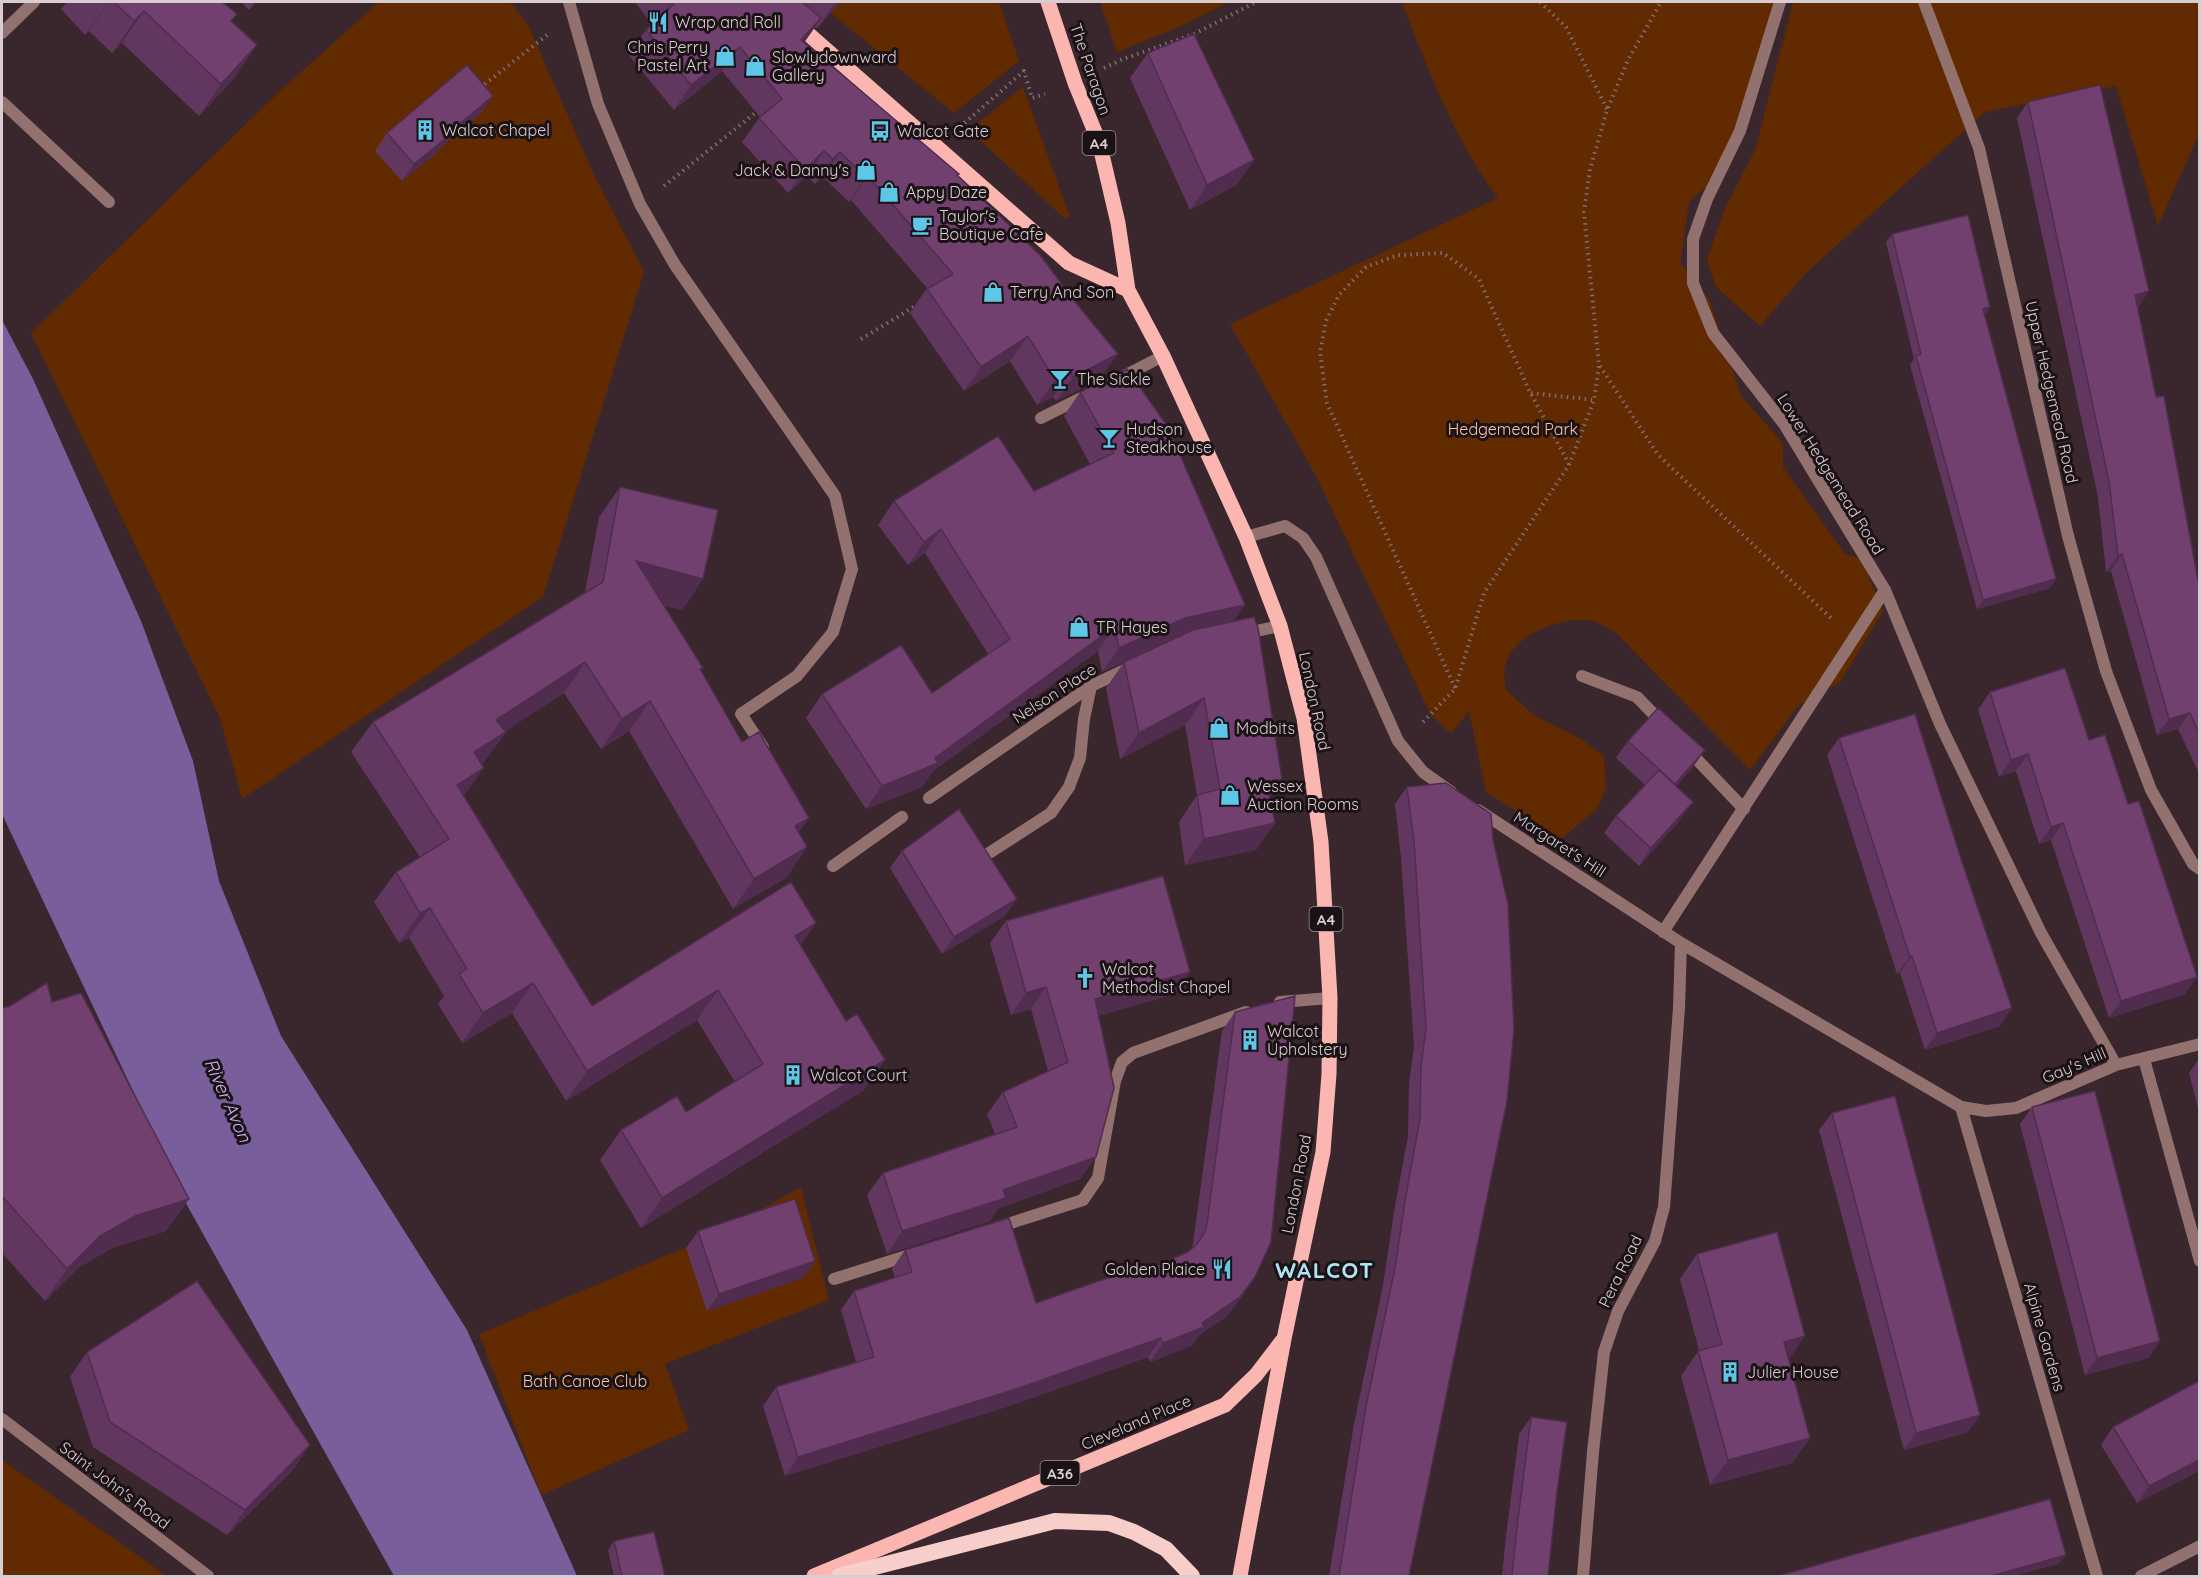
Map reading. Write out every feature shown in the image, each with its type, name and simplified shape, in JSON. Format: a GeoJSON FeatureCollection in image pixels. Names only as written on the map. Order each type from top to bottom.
{"type":"FeatureCollection","features":[{"type":"Feature","properties":{"kind":"highway"},"geometry":{"type":"LineString","coordinates":[[839,1576],[1055,1521],[1109,1523],[1134,1532],[1166,1550],[1192,1576]]}},
{"type":"Feature","properties":{"kind":"main road"},"geometry":{"type":"LineString","coordinates":[[772,2],[1069,263],[1128,290]]}},
{"type":"Feature","properties":{"kind":"main road","name":"The Paragon"},"geometry":{"type":"LineString","coordinates":[[1048,2],[1075,83],[1098,142],[1118,223],[1128,290]]}},
{"type":"Feature","properties":{"kind":"main road","name":"London Road"},"geometry":{"type":"LineString","coordinates":[[1128,290],[1163,357],[1246,537],[1280,626],[1304,718],[1320,831],[1330,998],[1329,1074],[1323,1152],[1284,1339],[1240,1576]]}},
{"type":"Feature","properties":{"kind":"main road","name":"Cleveland Place"},"geometry":{"type":"LineString","coordinates":[[814,1576],[1225,1404],[1256,1375],[1284,1339]]}},
{"type":"Feature","properties":{"kind":"street"},"geometry":{"type":"LineString","coordinates":[[2,33],[34,2]]}},
{"type":"Feature","properties":{"kind":"street"},"geometry":{"type":"LineString","coordinates":[[569,2],[598,104],[640,204],[675,265],[835,496],[852,569],[833,632],[797,676],[737,716],[773,762]]}},
{"type":"Feature","properties":{"kind":"street","name":"Lower Hedgemead Road"},"geometry":{"type":"LineString","coordinates":[[1780,2],[1740,131],[1707,199],[1693,239],[1693,283],[1713,333],[1784,424],[1885,590],[1940,724],[2041,933],[2116,1065]]}},
{"type":"Feature","properties":{"kind":"street","name":"Upper Hedgemead Road"},"geometry":{"type":"LineString","coordinates":[[1924,2],[1979,147],[2068,536],[2106,671],[2151,790],[2193,864],[2199,869]]}},
{"type":"Feature","properties":{"kind":"street"},"geometry":{"type":"LineString","coordinates":[[2,102],[109,202]]}},
{"type":"Feature","properties":{"kind":"street"},"geometry":{"type":"LineString","coordinates":[[1041,418],[1163,357]]}},
{"type":"Feature","properties":{"kind":"street","name":"Margaret's Hill"},"geometry":{"type":"LineString","coordinates":[[1246,537],[1286,526],[1303,538],[1316,557],[1398,741],[1423,772],[1663,932],[1961,1107]]}},
{"type":"Feature","properties":{"kind":"street"},"geometry":{"type":"LineString","coordinates":[[1663,932],[1885,590]]}},
{"type":"Feature","properties":{"kind":"street"},"geometry":{"type":"LineString","coordinates":[[1226,637],[1280,626]]}},
{"type":"Feature","properties":{"kind":"street","name":"Nelson Place"},"geometry":{"type":"LineString","coordinates":[[929,798],[1090,686],[1141,663]]}},
{"type":"Feature","properties":{"kind":"street"},"geometry":{"type":"LineString","coordinates":[[1582,676],[1637,697],[1744,808]]}},
{"type":"Feature","properties":{"kind":"street"},"geometry":{"type":"LineString","coordinates":[[986,855],[1051,813],[1069,787],[1080,758],[1090,686]]}},
{"type":"Feature","properties":{"kind":"street"},"geometry":{"type":"LineString","coordinates":[[833,866],[902,817]]}},
{"type":"Feature","properties":{"kind":"street","name":"Pera Road"},"geometry":{"type":"LineString","coordinates":[[1583,1576],[1604,1352],[1618,1311],[1655,1241],[1664,1207],[1679,1008],[1681,943]]}},
{"type":"Feature","properties":{"kind":"street"},"geometry":{"type":"LineString","coordinates":[[981,1233],[1083,1200],[1098,1178],[1115,1081],[1122,1062],[1133,1053],[1265,1005],[1330,998]]}},
{"type":"Feature","properties":{"kind":"street","name":"Gay's Hill"},"geometry":{"type":"LineString","coordinates":[[1961,1107],[1986,1111],[2016,1108],[2116,1065],[2199,1044]]}},
{"type":"Feature","properties":{"kind":"street"},"geometry":{"type":"LineString","coordinates":[[2144,1059],[2199,1261]]}},
{"type":"Feature","properties":{"kind":"street","name":"Alpine Gardens"},"geometry":{"type":"LineString","coordinates":[[1961,1107],[2097,1576]]}},
{"type":"Feature","properties":{"kind":"street"},"geometry":{"type":"LineString","coordinates":[[834,1279],[925,1251]]}},
{"type":"Feature","properties":{"kind":"street","name":"Saint John's Road"},"geometry":{"type":"LineString","coordinates":[[2,1419],[208,1576]]}},
{"type":"Feature","properties":{"kind":"street"},"geometry":{"type":"LineString","coordinates":[[2140,1576],[2199,1546]]}},
{"type":"Feature","properties":{"kind":"path"},"geometry":{"type":"LineString","coordinates":[[1123,59],[1194,34],[1256,2]]}},
{"type":"Feature","properties":{"kind":"path"},"geometry":{"type":"LineString","coordinates":[[1540,2],[1566,27],[1607,110]]}},
{"type":"Feature","properties":{"kind":"path"},"geometry":{"type":"LineString","coordinates":[[1398,741],[1431,715],[1455,689],[1484,593],[1569,465],[1594,400],[1599,366],[1584,212],[1590,169],[1607,110],[1628,60],[1661,2]]}},
{"type":"Feature","properties":{"kind":"path"},"geometry":{"type":"LineString","coordinates":[[477,91],[572,15]]}},
{"type":"Feature","properties":{"kind":"path"},"geometry":{"type":"LineString","coordinates":[[970,116],[1024,71],[1032,98],[1075,83]]}},
{"type":"Feature","properties":{"kind":"path"},"geometry":{"type":"LineString","coordinates":[[640,204],[762,108]]}},
{"type":"Feature","properties":{"kind":"path"},"geometry":{"type":"LineString","coordinates":[[1455,689],[1327,404],[1320,352],[1326,321],[1339,295],[1366,267],[1398,255],[1443,253],[1479,279],[1530,392],[1569,465]]}},
{"type":"Feature","properties":{"kind":"path"},"geometry":{"type":"LineString","coordinates":[[861,339],[919,303]]}},
{"type":"Feature","properties":{"kind":"path"},"geometry":{"type":"LineString","coordinates":[[1599,366],[1658,455],[1843,629],[1856,635]]}},
{"type":"Feature","properties":{"kind":"path"},"geometry":{"type":"LineString","coordinates":[[1530,392],[1594,400]]}},
{"type":"Feature","properties":{"kind":"green space"},"geometry":{"type":"Polygon","coordinates":[[[379,2],[510,2],[528,25],[595,177],[644,272],[543,597],[242,799],[220,718],[31,333],[280,91],[379,2]]]}},
{"type":"Feature","properties":{"kind":"green space"},"geometry":{"type":"Polygon","coordinates":[[[817,2],[999,2],[1019,61],[954,113],[817,2]]]}},
{"type":"Feature","properties":{"kind":"green space"},"geometry":{"type":"Polygon","coordinates":[[[1100,2],[1229,2],[1184,25],[1117,52],[1100,2]]]}},
{"type":"Feature","properties":{"kind":"green space","name":"Hedgemead Park"},"geometry":{"type":"Polygon","coordinates":[[[1402,2],[1773,2],[1767,33],[1741,109],[1731,165],[1689,202],[1680,263],[1709,299],[1741,396],[1783,443],[1783,467],[1845,554],[1861,558],[1883,611],[1840,682],[1798,706],[1750,770],[1616,633],[1599,623],[1573,620],[1543,628],[1530,635],[1518,644],[1510,655],[1504,670],[1506,690],[1535,716],[1581,739],[1604,756],[1606,789],[1597,809],[1561,839],[1486,792],[1469,711],[1451,734],[1431,715],[1316,476],[1230,324],[1498,198],[1482,176],[1455,128],[1432,78],[1402,2]]]}},
{"type":"Feature","properties":{"kind":"green space"},"geometry":{"type":"Polygon","coordinates":[[[1793,2],[2199,2],[2199,134],[2158,226],[2116,86],[1985,112],[1807,272],[1760,326],[1716,287],[1707,260],[1725,208],[1755,150],[1793,2]]]}},
{"type":"Feature","properties":{"kind":"green space"},"geometry":{"type":"Polygon","coordinates":[[[1023,87],[1070,217],[1065,219],[969,130],[1023,87]]]}},
{"type":"Feature","properties":{"kind":"green space","name":"Bath Canoe Club"},"geometry":{"type":"Polygon","coordinates":[[[801,1187],[829,1300],[665,1364],[689,1430],[541,1495],[479,1334],[718,1234],[801,1187]]]}},
{"type":"Feature","properties":{"kind":"green space"},"geometry":{"type":"Polygon","coordinates":[[[2,1460],[167,1576],[2,1576],[2,1460]]]}},
{"type":"Feature","properties":{"kind":"water","name":"River Avon"},"geometry":{"type":"Polygon","coordinates":[[[2,320],[33,379],[141,621],[193,761],[219,881],[281,1036],[467,1330],[577,1576],[394,1576],[188,1207],[2,814],[2,320]]]}},
{"type":"Feature","properties":{"kind":"building"},"geometry":{"type":"Polygon","coordinates":[[[114,2],[222,2],[237,14],[231,21],[257,45],[221,84],[144,11],[134,21],[114,2]]]}},
{"type":"Feature","properties":{"kind":"building"},"geometry":{"type":"Polygon","coordinates":[[[672,2],[802,2],[821,18],[801,40],[959,174],[957,175],[1040,255],[1118,354],[1073,377],[1071,372],[1055,380],[1028,336],[981,367],[927,289],[953,274],[868,176],[866,177],[840,152],[833,159],[824,151],[805,169],[759,118],[782,99],[740,47],[691,85],[646,30],[674,4],[672,2]]]}},
{"type":"Feature","properties":{"kind":"building"},"geometry":{"type":"Polygon","coordinates":[[[1194,34],[1254,160],[1207,185],[1148,53],[1194,34]]]}},
{"type":"Feature","properties":{"kind":"building","name":"Walcot Chapel"},"geometry":{"type":"Polygon","coordinates":[[[467,65],[493,96],[414,164],[387,133],[467,65]]]}},
{"type":"Feature","properties":{"kind":"building"},"geometry":{"type":"Polygon","coordinates":[[[2100,85],[2149,291],[2135,295],[2156,397],[2164,396],[2199,585],[2199,733],[2190,713],[2169,719],[2122,554],[2118,556],[2109,481],[2028,102],[2100,85]]]}},
{"type":"Feature","properties":{"kind":"building"},"geometry":{"type":"Polygon","coordinates":[[[1968,215],[1990,307],[1983,309],[2056,579],[1983,600],[1916,356],[1921,354],[1892,234],[1968,215]]]}},
{"type":"Feature","properties":{"kind":"building","name":"TR Hayes"},"geometry":{"type":"Polygon","coordinates":[[[1127,369],[1168,427],[1245,605],[1185,618],[1119,648],[1114,627],[935,758],[938,763],[882,786],[822,694],[901,645],[932,693],[1010,639],[941,529],[924,542],[894,501],[998,436],[1034,491],[1114,453],[1080,392],[1127,369]]]}},
{"type":"Feature","properties":{"kind":"building"},"geometry":{"type":"Polygon","coordinates":[[[620,487],[718,510],[703,579],[636,561],[703,668],[700,669],[742,742],[759,732],[809,818],[795,826],[807,847],[754,879],[650,701],[622,719],[585,662],[496,720],[506,732],[474,752],[484,768],[457,785],[592,1006],[791,882],[816,923],[795,936],[846,1021],[857,1014],[885,1060],[662,1198],[621,1130],[677,1096],[686,1112],[763,1064],[718,990],[587,1071],[533,983],[483,1013],[459,974],[467,969],[430,908],[420,913],[396,872],[449,839],[373,722],[603,582],[620,487]]]}},
{"type":"Feature","properties":{"kind":"building"},"geometry":{"type":"Polygon","coordinates":[[[1254,617],[1258,628],[1282,779],[1266,781],[1275,823],[1204,839],[1197,795],[1220,789],[1204,698],[1139,733],[1124,662],[1193,630],[1254,617]]]}},
{"type":"Feature","properties":{"kind":"building"},"geometry":{"type":"Polygon","coordinates":[[[2065,668],[2089,740],[2105,735],[2128,804],[2139,801],[2197,977],[2121,1001],[2063,823],[2051,827],[2028,754],[2011,760],[1990,692],[2065,668]]]}},
{"type":"Feature","properties":{"kind":"building"},"geometry":{"type":"Polygon","coordinates":[[[1658,708],[1705,750],[1675,784],[1628,741],[1658,708]]]}},
{"type":"Feature","properties":{"kind":"building"},"geometry":{"type":"Polygon","coordinates":[[[1915,714],[2012,1008],[1937,1033],[1839,738],[1915,714]]]}},
{"type":"Feature","properties":{"kind":"building"},"geometry":{"type":"Polygon","coordinates":[[[1659,770],[1693,802],[1651,848],[1616,816],[1659,770]]]}},
{"type":"Feature","properties":{"kind":"building"},"geometry":{"type":"Polygon","coordinates":[[[1446,783],[1491,814],[1493,840],[1508,904],[1514,1030],[1507,1101],[1409,1576],[1339,1576],[1366,1406],[1395,1268],[1420,1119],[1421,1067],[1426,1029],[1414,841],[1407,787],[1446,783]]]}},
{"type":"Feature","properties":{"kind":"building"},"geometry":{"type":"Polygon","coordinates":[[[959,809],[1017,899],[954,937],[902,851],[959,809]]]}},
{"type":"Feature","properties":{"kind":"building"},"geometry":{"type":"Polygon","coordinates":[[[1163,876],[1190,972],[1095,999],[1114,1088],[1096,1157],[1003,1190],[1006,1198],[902,1231],[883,1173],[1017,1127],[1003,1092],[1068,1062],[1046,987],[1026,993],[1006,921],[1163,876]]]}},
{"type":"Feature","properties":{"kind":"building"},"geometry":{"type":"Polygon","coordinates":[[[47,983],[52,1002],[81,993],[189,1199],[135,1216],[100,1236],[67,1269],[2,1196],[2,1008],[10,1006],[47,983]]]}},
{"type":"Feature","properties":{"kind":"building"},"geometry":{"type":"Polygon","coordinates":[[[1295,996],[1271,1242],[1255,1277],[1240,1297],[1202,1323],[1204,1327],[1163,1343],[1161,1338],[1016,1389],[798,1457],[776,1387],[874,1357],[854,1291],[912,1272],[905,1250],[1009,1218],[1036,1303],[1139,1267],[1142,1272],[1188,1252],[1197,1244],[1207,1224],[1235,1012],[1295,996]]]}},
{"type":"Feature","properties":{"kind":"building"},"geometry":{"type":"Polygon","coordinates":[[[2095,1091],[2160,1341],[2097,1358],[2032,1107],[2095,1091]]]}},
{"type":"Feature","properties":{"kind":"building"},"geometry":{"type":"Polygon","coordinates":[[[1895,1096],[1980,1415],[1916,1433],[1832,1113],[1895,1096]]]}},
{"type":"Feature","properties":{"kind":"building"},"geometry":{"type":"Polygon","coordinates":[[[795,1199],[815,1261],[719,1294],[698,1231],[795,1199]]]}},
{"type":"Feature","properties":{"kind":"building","name":"Julier House"},"geometry":{"type":"Polygon","coordinates":[[[1777,1232],[1805,1336],[1784,1342],[1810,1438],[1728,1460],[1698,1351],[1722,1344],[1697,1254],[1777,1232]]]}},
{"type":"Feature","properties":{"kind":"building"},"geometry":{"type":"Polygon","coordinates":[[[197,1281],[310,1445],[245,1510],[110,1422],[87,1352],[197,1281]]]}},
{"type":"Feature","properties":{"kind":"building"},"geometry":{"type":"Polygon","coordinates":[[[2199,1381],[2199,1460],[2149,1486],[2113,1427],[2199,1381]]]}},
{"type":"Feature","properties":{"kind":"building"},"geometry":{"type":"Polygon","coordinates":[[[1531,1417],[1567,1422],[1548,1576],[1512,1576],[1518,1519],[1531,1417]]]}},
{"type":"Feature","properties":{"kind":"building"},"geometry":{"type":"Polygon","coordinates":[[[2050,1499],[2066,1555],[1991,1576],[1778,1576],[2050,1499]]]}},
{"type":"Feature","properties":{"kind":"building"},"geometry":{"type":"Polygon","coordinates":[[[654,1532],[665,1576],[622,1576],[614,1541],[654,1532]]]}},
{"type":"Feature","properties":{"kind":"place","name":"Wrap and Roll"},"geometry":{"type":"Point","coordinates":[658,22]}},
{"type":"Feature","properties":{"kind":"place","name":"Chris Perry Pastel Art"},"geometry":{"type":"Point","coordinates":[725,56]}},
{"type":"Feature","properties":{"kind":"place","name":"Slowlydownward Gallery"},"geometry":{"type":"Point","coordinates":[755,66]}},
{"type":"Feature","properties":{"kind":"place","name":"Walcot Chapel"},"geometry":{"type":"Point","coordinates":[425,130]}},
{"type":"Feature","properties":{"kind":"place","name":"Walcot Gate"},"geometry":{"type":"Point","coordinates":[880,131]}},
{"type":"Feature","properties":{"kind":"place","name":"Jack & Danny's"},"geometry":{"type":"Point","coordinates":[866,170]}},
{"type":"Feature","properties":{"kind":"place","name":"Appy Daze"},"geometry":{"type":"Point","coordinates":[889,192]}},
{"type":"Feature","properties":{"kind":"place","name":"Taylor's Boutique Cafe"},"geometry":{"type":"Point","coordinates":[922,225]}},
{"type":"Feature","properties":{"kind":"place","name":"Terry And Son"},"geometry":{"type":"Point","coordinates":[993,292]}},
{"type":"Feature","properties":{"kind":"place","name":"The Sickle"},"geometry":{"type":"Point","coordinates":[1060,379]}},
{"type":"Feature","properties":{"kind":"place","name":"Hudson Steakhouse"},"geometry":{"type":"Point","coordinates":[1109,438]}},
{"type":"Feature","properties":{"kind":"place","name":"TR Hayes"},"geometry":{"type":"Point","coordinates":[1079,627]}},
{"type":"Feature","properties":{"kind":"place","name":"Modbits"},"geometry":{"type":"Point","coordinates":[1219,728]}},
{"type":"Feature","properties":{"kind":"place","name":"Wessex Auction Rooms"},"geometry":{"type":"Point","coordinates":[1230,795]}},
{"type":"Feature","properties":{"kind":"place","name":"Walcot Methodist Chapel"},"geometry":{"type":"Point","coordinates":[1085,978]}},
{"type":"Feature","properties":{"kind":"place","name":"Walcot Upholstery"},"geometry":{"type":"Point","coordinates":[1250,1040]}},
{"type":"Feature","properties":{"kind":"place","name":"Walcot Court"},"geometry":{"type":"Point","coordinates":[793,1075]}},
{"type":"Feature","properties":{"kind":"place","name":"Golden Plaice"},"geometry":{"type":"Point","coordinates":[1222,1269]}},
{"type":"Feature","properties":{"kind":"place","name":"Julier House"},"geometry":{"type":"Point","coordinates":[1730,1372]}},
{"type":"Feature","properties":{"kind":"district","name":"WALCOT"},"geometry":{"type":"Point","coordinates":[1325,1270]}}]}
